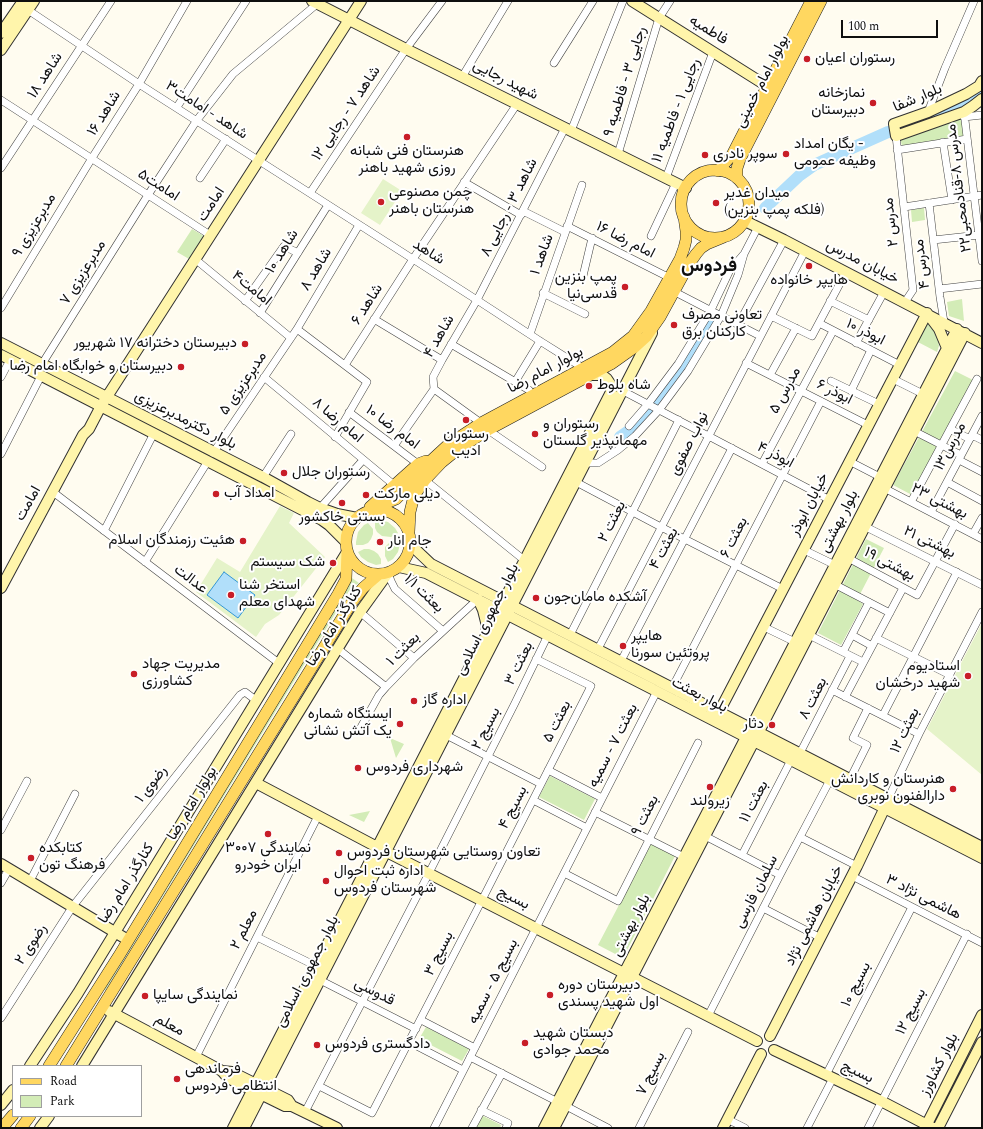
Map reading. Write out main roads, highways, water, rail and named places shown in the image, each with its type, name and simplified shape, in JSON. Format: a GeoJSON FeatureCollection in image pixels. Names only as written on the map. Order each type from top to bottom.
{"type":"FeatureCollection","features":[{"type":"Feature","properties":{"kind":"main road"},"geometry":{"type":"LineString","coordinates":[[1,33],[26,5],[34,1]]}},
{"type":"Feature","properties":{"kind":"main road","name":"امامت"},"geometry":{"type":"LineString","coordinates":[[2,583],[83,435],[84,426],[98,405],[106,397],[195,260],[360,1]]}},
{"type":"Feature","properties":{"kind":"main road","name":"فاطمیه"},"geometry":{"type":"LineString","coordinates":[[632,1],[767,86]]}},
{"type":"Feature","properties":{"kind":"main road","name":"بولوار امام خمینی"},"geometry":{"type":"LineString","coordinates":[[718,171],[732,155],[812,1]]}},
{"type":"Feature","properties":{"kind":"main road","name":"بولوار امام خمینی"},"geometry":{"type":"LineString","coordinates":[[737,178],[737,168],[740,159],[821,1]]}},
{"type":"Feature","properties":{"kind":"main road","name":"شهید رجایی"},"geometry":{"type":"LineString","coordinates":[[314,2],[681,186]]}},
{"type":"Feature","properties":{"kind":"main road"},"geometry":{"type":"LineString","coordinates":[[1,50],[26,5]]}},
{"type":"Feature","properties":{"kind":"main road","name":"بلوار شفا"},"geometry":{"type":"LineString","coordinates":[[982,81],[978,86],[966,94],[928,112],[894,124],[896,136],[964,115],[982,99]]}},
{"type":"Feature","properties":{"kind":"main road"},"geometry":{"type":"LineString","coordinates":[[708,171],[728,173],[737,178],[744,187],[748,198],[749,210],[745,221],[736,231],[724,237],[714,238],[700,235],[689,226],[684,217],[681,208],[681,186],[699,174],[708,171]]}},
{"type":"Feature","properties":{"kind":"main road","name":"بولوار امام رضا"},"geometry":{"type":"LineString","coordinates":[[362,515],[396,499],[411,484],[433,457],[449,444],[587,371],[633,336],[651,311],[670,278],[684,248],[686,231],[684,217]]}},
{"type":"Feature","properties":{"kind":"main road","name":"خیابان مدرس"},"geometry":{"type":"LineString","coordinates":[[745,221],[805,250],[884,292],[982,341]]}},
{"type":"Feature","properties":{"kind":"main road","name":"بولوار امام رضا"},"geometry":{"type":"LineString","coordinates":[[587,371],[611,364],[635,347],[646,336],[660,317],[689,264],[701,248],[724,237]]}},
{"type":"Feature","properties":{"kind":"main road"},"geometry":{"type":"LineString","coordinates":[[927,313],[939,329],[947,348]]}},
{"type":"Feature","properties":{"kind":"main road","name":"خیابان ابوذر"},"geometry":{"type":"LineString","coordinates":[[719,712],[927,313]]}},
{"type":"Feature","properties":{"kind":"main road","name":"بلوار جمهوری اسلامی"},"geometry":{"type":"LineString","coordinates":[[233,1128],[259,1089],[320,980],[487,633],[506,608],[524,560],[623,391],[660,317]]}},
{"type":"Feature","properties":{"kind":"main road","name":"بلوار بهشتی"},"geometry":{"type":"LineString","coordinates":[[628,975],[705,836],[796,642],[880,477],[923,394],[945,361],[947,348],[961,331]]}},
{"type":"Feature","properties":{"kind":"main road","name":"بلوار بهشتی"},"geometry":{"type":"LineString","coordinates":[[554,1128],[562,1104],[628,975],[684,857],[809,635],[914,431],[945,361],[961,331]]}},
{"type":"Feature","properties":{"kind":"main road","name":"بلوار دکترمدبرعزیزی"},"geometry":{"type":"LineString","coordinates":[[1,343],[106,397],[322,520],[329,525],[346,547]]}},
{"type":"Feature","properties":{"kind":"main road","name":"بلوار دکترمدبرعزیزی"},"geometry":{"type":"LineString","coordinates":[[5,357],[154,433],[210,457],[263,477],[320,508],[337,514],[362,515]]}},
{"type":"Feature","properties":{"kind":"main road","name":"بلوار جمهوری اسلامی"},"geometry":{"type":"LineString","coordinates":[[244,1128],[259,1089],[316,966],[446,736],[506,608],[576,482],[581,461],[610,392],[611,385],[602,375],[587,371]]}},
{"type":"Feature","properties":{"kind":"main road","name":"بولوار امام رضا"},"geometry":{"type":"LineString","coordinates":[[409,532],[410,512],[414,496],[425,480],[442,462],[484,426]]}},
{"type":"Feature","properties":{"kind":"main road"},"geometry":{"type":"LineString","coordinates":[[362,515],[378,510],[388,511],[401,519],[404,523],[409,532],[410,545],[409,553],[399,567],[383,574],[368,573],[359,568],[352,561],[346,547],[347,533],[351,524],[394,485],[418,464],[433,457]]}},
{"type":"Feature","properties":{"kind":"main road","name":"بلوار بعثت"},"geometry":{"type":"LineString","coordinates":[[410,545],[431,564],[506,608],[548,635],[657,691],[752,735],[800,754],[850,779],[886,804],[982,858]]}},
{"type":"Feature","properties":{"kind":"main road","name":"بولوار امام رضا"},"geometry":{"type":"LineString","coordinates":[[50,1065],[91,1001],[338,594],[346,579],[346,547]]}},
{"type":"Feature","properties":{"kind":"main road","name":"کنارگذر امام رضا"},"geometry":{"type":"LineString","coordinates":[[31,1065],[74,999],[280,664],[346,547]]}},
{"type":"Feature","properties":{"kind":"main road","name":"بلوار بعثت"},"geometry":{"type":"LineString","coordinates":[[399,567],[426,573],[478,599],[506,608],[570,635],[719,712],[791,760],[830,780],[982,847]]}},
{"type":"Feature","properties":{"kind":"main road","name":"بولوار امام رضا"},"geometry":{"type":"LineString","coordinates":[[67,1065],[352,602],[363,588],[383,574]]}},
{"type":"Feature","properties":{"kind":"main road","name":"کنارگذر امام رضا"},"geometry":{"type":"LineString","coordinates":[[83,1065],[383,574]]}},
{"type":"Feature","properties":{"kind":"main road"},"geometry":{"type":"LineString","coordinates":[[478,599],[483,610],[487,633]]}},
{"type":"Feature","properties":{"kind":"main road","name":"بسیج"},"geometry":{"type":"LineString","coordinates":[[256,783],[757,1041]]}},
{"type":"Feature","properties":{"kind":"main road","name":"خیابان هاشمی نژاد"},"geometry":{"type":"LineString","coordinates":[[770,1036],[857,866],[886,804]]}},
{"type":"Feature","properties":{"kind":"main road"},"geometry":{"type":"LineString","coordinates":[[5,866],[128,940]]}},
{"type":"Feature","properties":{"kind":"main road"},"geometry":{"type":"LineString","coordinates":[[91,1001],[102,1008]]}},
{"type":"Feature","properties":{"kind":"main road","name":"معلم"},"geometry":{"type":"LineString","coordinates":[[102,1008],[222,1071],[232,1072],[285,1106],[292,1106],[336,1128]]}},
{"type":"Feature","properties":{"kind":"main road","name":"بلوار کشاورز"},"geometry":{"type":"LineString","coordinates":[[928,1127],[982,1015]]}},
{"type":"Feature","properties":{"kind":"main road"},"geometry":{"type":"LineString","coordinates":[[761,1036],[770,1036],[775,1042],[774,1050],[770,1054],[761,1054],[756,1047],[757,1041],[761,1036]]}},
{"type":"Feature","properties":{"kind":"main road","name":"بلوار کشاورز"},"geometry":{"type":"LineString","coordinates":[[938,1128],[982,1042]]}},
{"type":"Feature","properties":{"kind":"main road","name":"بسیج"},"geometry":{"type":"LineString","coordinates":[[774,1050],[881,1102],[928,1127]]}},
{"type":"Feature","properties":{"kind":"main road"},"geometry":{"type":"LineString","coordinates":[[725,1123],[761,1054]]}},
{"type":"Feature","properties":{"kind":"main road"},"geometry":{"type":"LineString","coordinates":[[1,1105],[12,1091]]}},
{"type":"Feature","properties":{"kind":"main road","name":"بلوار بهشتی"},"geometry":{"type":"LineString","coordinates":[[544,1128],[562,1104]]}},
{"type":"Feature","properties":{"kind":"main road"},"geometry":{"type":"LineString","coordinates":[[2,1128],[12,1116]]}},
{"type":"Feature","properties":{"kind":"main road"},"geometry":{"type":"LineString","coordinates":[[21,1128],[29,1117]]}},
{"type":"Feature","properties":{"kind":"main road"},"geometry":{"type":"LineString","coordinates":[[40,1128],[48,1117]]}},
{"type":"Feature","properties":{"kind":"water","name":"استخر شنا شهدای معلم"},"geometry":{"type":"Polygon","coordinates":[[[224,572],[255,595],[238,618],[207,595],[224,572]]]}},
{"type":"Feature","properties":{"kind":"waterway"},"geometry":{"type":"LineString","coordinates":[[902,127],[957,105],[977,93],[982,88]]}},
{"type":"Feature","properties":{"kind":"waterway"},"geometry":{"type":"LineString","coordinates":[[765,208],[800,175],[814,165],[888,132]]}},
{"type":"Feature","properties":{"kind":"waterway"},"geometry":{"type":"LineString","coordinates":[[657,402],[684,367],[716,316]]}},
{"type":"Feature","properties":{"kind":"waterway"},"geometry":{"type":"LineString","coordinates":[[620,437],[639,424],[650,412]]}},
{"type":"Feature","properties":{"kind":"place","name":"رستوران اعیان"},"geometry":{"type":"Point","coordinates":[807,59]}},
{"type":"Feature","properties":{"kind":"place","name":"نمازخانه دبیرستان"},"geometry":{"type":"Point","coordinates":[873,103]}},
{"type":"Feature","properties":{"kind":"place","name":"هنرستان فنی شبانه‌ روزی شهید باهنر"},"geometry":{"type":"Point","coordinates":[407,137]}},
{"type":"Feature","properties":{"kind":"place","name":"یگان امداد - وظیفه عمومی"},"geometry":{"type":"Point","coordinates":[786,154]}},
{"type":"Feature","properties":{"kind":"place","name":"سوپر نادری"},"geometry":{"type":"Point","coordinates":[705,155]}},
{"type":"Feature","properties":{"kind":"place","name":"چمن مصنوعی هنرستان باهنر"},"geometry":{"type":"Point","coordinates":[381,202]}},
{"type":"Feature","properties":{"kind":"place","name":"میدان غدیر (فلکه پمپ بنزین)"},"geometry":{"type":"Point","coordinates":[716,203]}},
{"type":"Feature","properties":{"kind":"place","name":"هایپر خانواده"},"geometry":{"type":"Point","coordinates":[809,266]}},
{"type":"Feature","properties":{"kind":"place","name":"پمپ بنزین قدسی‌نیا"},"geometry":{"type":"Point","coordinates":[625,287]}},
{"type":"Feature","properties":{"kind":"place","name":"تعاونی مصرف کارکنان برق"},"geometry":{"type":"Point","coordinates":[674,325]}},
{"type":"Feature","properties":{"kind":"place","name":"دبیرستان دخترانه ۱۷ شهریور"},"geometry":{"type":"Point","coordinates":[245,344]}},
{"type":"Feature","properties":{"kind":"place","name":"دبیرستان و خوابگاه امام رضا"},"geometry":{"type":"Point","coordinates":[181,367]}},
{"type":"Feature","properties":{"kind":"place","name":"شاه بلوط"},"geometry":{"type":"Point","coordinates":[589,386]}},
{"type":"Feature","properties":{"kind":"place","name":"رستوران ادیب"},"geometry":{"type":"Point","coordinates":[466,420]}},
{"type":"Feature","properties":{"kind":"place","name":"رستوران و مهمانپذیر گلستان"},"geometry":{"type":"Point","coordinates":[535,434]}},
{"type":"Feature","properties":{"kind":"place","name":"رستوران جلال"},"geometry":{"type":"Point","coordinates":[284,473]}},
{"type":"Feature","properties":{"kind":"place","name":"امداد آب"},"geometry":{"type":"Point","coordinates":[216,494]}},
{"type":"Feature","properties":{"kind":"place","name":"دیلی مارکت"},"geometry":{"type":"Point","coordinates":[366,495]}},
{"type":"Feature","properties":{"kind":"place","name":"بستنی خاکشور"},"geometry":{"type":"Point","coordinates":[342,503]}},
{"type":"Feature","properties":{"kind":"place","name":"هئیت رزمندگان اسلام"},"geometry":{"type":"Point","coordinates":[243,541]}},
{"type":"Feature","properties":{"kind":"place","name":"جام انار"},"geometry":{"type":"Point","coordinates":[380,542]}},
{"type":"Feature","properties":{"kind":"place","name":"شک سیستم"},"geometry":{"type":"Point","coordinates":[333,563]}},
{"type":"Feature","properties":{"kind":"place","name":"استخر شنا شهدای معلم"},"geometry":{"type":"Point","coordinates":[231,595]}},
{"type":"Feature","properties":{"kind":"place","name":"آشکده مامان‌جون"},"geometry":{"type":"Point","coordinates":[536,598]}},
{"type":"Feature","properties":{"kind":"place","name":"هایپر پروتئین سورنا"},"geometry":{"type":"Point","coordinates":[623,646]}},
{"type":"Feature","properties":{"kind":"place","name":"مدیریت جهاد کشاورزی"},"geometry":{"type":"Point","coordinates":[134,674]}},
{"type":"Feature","properties":{"kind":"place","name":"استادیوم شهید درخشان"},"geometry":{"type":"Point","coordinates":[968,676]}},
{"type":"Feature","properties":{"kind":"place","name":"اداره گاز"},"geometry":{"type":"Point","coordinates":[414,701]}},
{"type":"Feature","properties":{"kind":"place","name":"ایستگاه شماره یک آتش نشانی"},"geometry":{"type":"Point","coordinates":[400,724]}},
{"type":"Feature","properties":{"kind":"place","name":"دثار"},"geometry":{"type":"Point","coordinates":[772,725]}},
{"type":"Feature","properties":{"kind":"place","name":"شهرداری فردوس"},"geometry":{"type":"Point","coordinates":[358,768]}},
{"type":"Feature","properties":{"kind":"place","name":"زیرولند"},"geometry":{"type":"Point","coordinates":[710,787]}},
{"type":"Feature","properties":{"kind":"place","name":"هنرستان و کاردانش دارالفنون نوبری"},"geometry":{"type":"Point","coordinates":[953,789]}},
{"type":"Feature","properties":{"kind":"place","name":"نمایندگی ۳۰۰۷ ایران‌ خودرو"},"geometry":{"type":"Point","coordinates":[268,834]}},
{"type":"Feature","properties":{"kind":"place","name":"تعاون روستایی شهرستان فردوس"},"geometry":{"type":"Point","coordinates":[339,853]}},
{"type":"Feature","properties":{"kind":"place","name":"کتابکده فرهنگ تون"},"geometry":{"type":"Point","coordinates":[31,858]}},
{"type":"Feature","properties":{"kind":"place","name":"اداره ثبت احوال شهرستان فردوس"},"geometry":{"type":"Point","coordinates":[326,881]}},
{"type":"Feature","properties":{"kind":"place","name":"دبیرستان دوره اول شهید پسندی"},"geometry":{"type":"Point","coordinates":[550,995]}},
{"type":"Feature","properties":{"kind":"place","name":"نمایندگی سایپا"},"geometry":{"type":"Point","coordinates":[145,996]}},
{"type":"Feature","properties":{"kind":"place","name":"دبستان شهید محمد جوادی"},"geometry":{"type":"Point","coordinates":[525,1043]}},
{"type":"Feature","properties":{"kind":"place","name":"دادگستری فردوس"},"geometry":{"type":"Point","coordinates":[317,1045]}},
{"type":"Feature","properties":{"kind":"place","name":"فرماندهی انتظامی فردوس"},"geometry":{"type":"Point","coordinates":[177,1079]}},
{"type":"Feature","properties":{"kind":"district","name":"فردوس"},"geometry":{"type":"Point","coordinates":[709,267]}}]}
